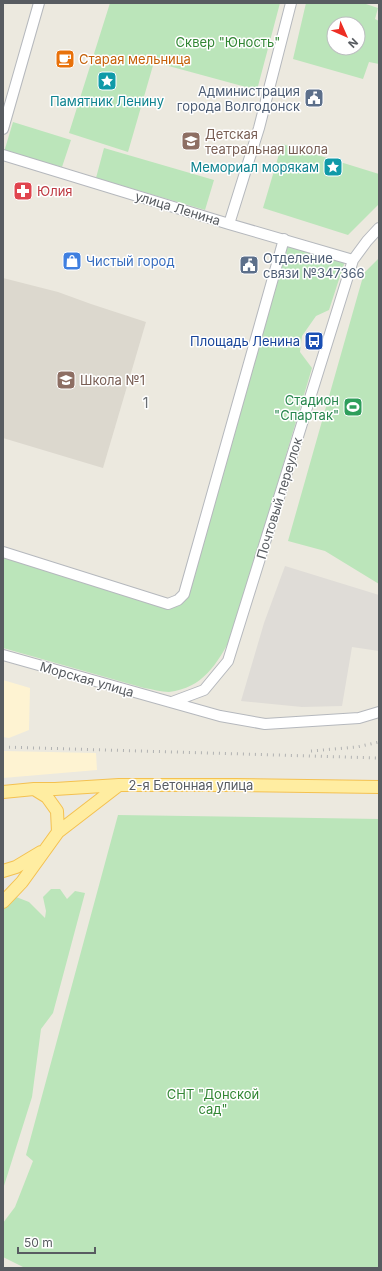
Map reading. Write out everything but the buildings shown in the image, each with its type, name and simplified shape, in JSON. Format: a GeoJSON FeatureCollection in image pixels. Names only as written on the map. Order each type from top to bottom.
{"type":"FeatureCollection","features":[{"type":"Feature","properties":{"kind":"main road","name":"2-я Бетонная улица"},"geometry":{"type":"LineString","coordinates":[[3,792],[119,785],[379,787]]}},
{"type":"Feature","properties":{"kind":"main road"},"geometry":{"type":"LineString","coordinates":[[3,902],[22,882],[58,832],[119,785]]}},
{"type":"Feature","properties":{"kind":"main road"},"geometry":{"type":"LineString","coordinates":[[34,789],[47,797],[57,811],[58,832]]}},
{"type":"Feature","properties":{"kind":"main road"},"geometry":{"type":"LineString","coordinates":[[3,871],[16,867],[47,848]]}},
{"type":"Feature","properties":{"kind":"street"},"geometry":{"type":"LineString","coordinates":[[3,129],[39,3]]}},
{"type":"Feature","properties":{"kind":"street"},"geometry":{"type":"LineString","coordinates":[[229,224],[259,128],[292,3]]}},
{"type":"Feature","properties":{"kind":"street","name":"улица Ленина"},"geometry":{"type":"LineString","coordinates":[[3,156],[353,260]]}},
{"type":"Feature","properties":{"kind":"street","name":"Почтовый переулок"},"geometry":{"type":"LineString","coordinates":[[172,702],[204,690],[228,661],[353,260],[379,228]]}},
{"type":"Feature","properties":{"kind":"street"},"geometry":{"type":"LineString","coordinates":[[3,552],[168,604],[178,600],[184,594],[284,239]]}},
{"type":"Feature","properties":{"kind":"street","name":"Морская улица"},"geometry":{"type":"LineString","coordinates":[[3,655],[220,716],[265,724],[359,718],[379,712]]}},
{"type":"Feature","properties":{"kind":"shaded area","name":"Школа №1"},"geometry":{"type":"Polygon","coordinates":[[[3,278],[58,292],[146,322],[103,468],[3,438],[3,278]]]}},
{"type":"Feature","properties":{"kind":"shaded area"},"geometry":{"type":"Polygon","coordinates":[[[285,566],[379,595],[379,651],[352,647],[342,706],[302,707],[241,701],[264,623],[285,566]]]}},
{"type":"Feature","properties":{"kind":"shaded area"},"geometry":{"type":"Polygon","coordinates":[[[3,680],[30,688],[29,730],[9,738],[3,737],[3,680]]]}},
{"type":"Feature","properties":{"kind":"shaded area"},"geometry":{"type":"Polygon","coordinates":[[[3,751],[96,753],[97,770],[3,778],[3,751]]]}},
{"type":"Feature","properties":{"kind":"green space","name":"Сквер \"Юность\""},"geometry":{"type":"Polygon","coordinates":[[[110,3],[280,3],[257,90],[154,62],[128,152],[69,133],[110,3]]]}},
{"type":"Feature","properties":{"kind":"green space"},"geometry":{"type":"Polygon","coordinates":[[[306,3],[363,3],[378,8],[375,19],[379,21],[379,64],[369,62],[363,79],[293,59],[306,3]]]}},
{"type":"Feature","properties":{"kind":"green space"},"geometry":{"type":"Polygon","coordinates":[[[13,122],[71,140],[62,167],[4,152],[13,122]]]}},
{"type":"Feature","properties":{"kind":"green space"},"geometry":{"type":"Polygon","coordinates":[[[282,144],[379,174],[379,204],[348,235],[263,208],[282,144]]]}},
{"type":"Feature","properties":{"kind":"green space"},"geometry":{"type":"Polygon","coordinates":[[[104,148],[214,180],[205,210],[96,178],[104,148]]]}},
{"type":"Feature","properties":{"kind":"green space"},"geometry":{"type":"Polygon","coordinates":[[[288,245],[345,261],[329,310],[316,316],[302,336],[300,352],[312,368],[232,636],[221,656],[208,673],[191,686],[181,690],[166,692],[144,688],[3,648],[3,556],[166,607],[179,606],[186,597],[288,245]]]}},
{"type":"Feature","properties":{"kind":"green space","name":"Стадион \"Спартак\""},"geometry":{"type":"Polygon","coordinates":[[[379,258],[379,584],[325,551],[288,541],[364,273],[379,258]]]}},
{"type":"Feature","properties":{"kind":"green space","name":"СНТ \"Донской сад\""},"geometry":{"type":"Polygon","coordinates":[[[118,815],[379,819],[379,1268],[25,1268],[3,1257],[3,1223],[15,1207],[33,1161],[26,1155],[118,815]]]}},
{"type":"Feature","properties":{"kind":"green space"},"geometry":{"type":"Polygon","coordinates":[[[51,889],[60,889],[67,899],[75,891],[85,893],[53,1013],[41,1029],[32,1097],[3,1189],[3,906],[8,906],[11,895],[29,902],[45,918],[46,911],[43,897],[51,889]]]}},
{"type":"Feature","properties":{"kind":"railway"},"geometry":{"type":"LineString","coordinates":[[311,751],[357,747],[379,742]]}},
{"type":"Feature","properties":{"kind":"railway"},"geometry":{"type":"LineString","coordinates":[[3,747],[379,758]]}},
{"type":"Feature","properties":{"kind":"place","name":"Старая мельница"},"geometry":{"type":"Point","coordinates":[65,59]}},
{"type":"Feature","properties":{"kind":"place","name":"Памятник Ленину"},"geometry":{"type":"Point","coordinates":[107,81]}},
{"type":"Feature","properties":{"kind":"place","name":"Администрация города Волгодонск"},"geometry":{"type":"Point","coordinates":[314,98]}},
{"type":"Feature","properties":{"kind":"place","name":"Детская театральная школа"},"geometry":{"type":"Point","coordinates":[191,141]}},
{"type":"Feature","properties":{"kind":"place","name":"Мемориал морякам"},"geometry":{"type":"Point","coordinates":[333,167]}},
{"type":"Feature","properties":{"kind":"place","name":"Юлия"},"geometry":{"type":"Point","coordinates":[23,191]}},
{"type":"Feature","properties":{"kind":"place","name":"Чистый город"},"geometry":{"type":"Point","coordinates":[72,261]}},
{"type":"Feature","properties":{"kind":"place","name":"Отделение связи №347366"},"geometry":{"type":"Point","coordinates":[249,265]}},
{"type":"Feature","properties":{"kind":"place","name":"Площадь Ленина"},"geometry":{"type":"Point","coordinates":[314,341]}},
{"type":"Feature","properties":{"kind":"place","name":"Школа №1"},"geometry":{"type":"Point","coordinates":[66,380]}},
{"type":"Feature","properties":{"kind":"place","name":"Стадион \"Спартак\""},"geometry":{"type":"Point","coordinates":[353,407]}},
{"type":"Feature","properties":{"kind":"district","name":"1"},"geometry":{"type":"Point","coordinates":[146,402]}}]}
